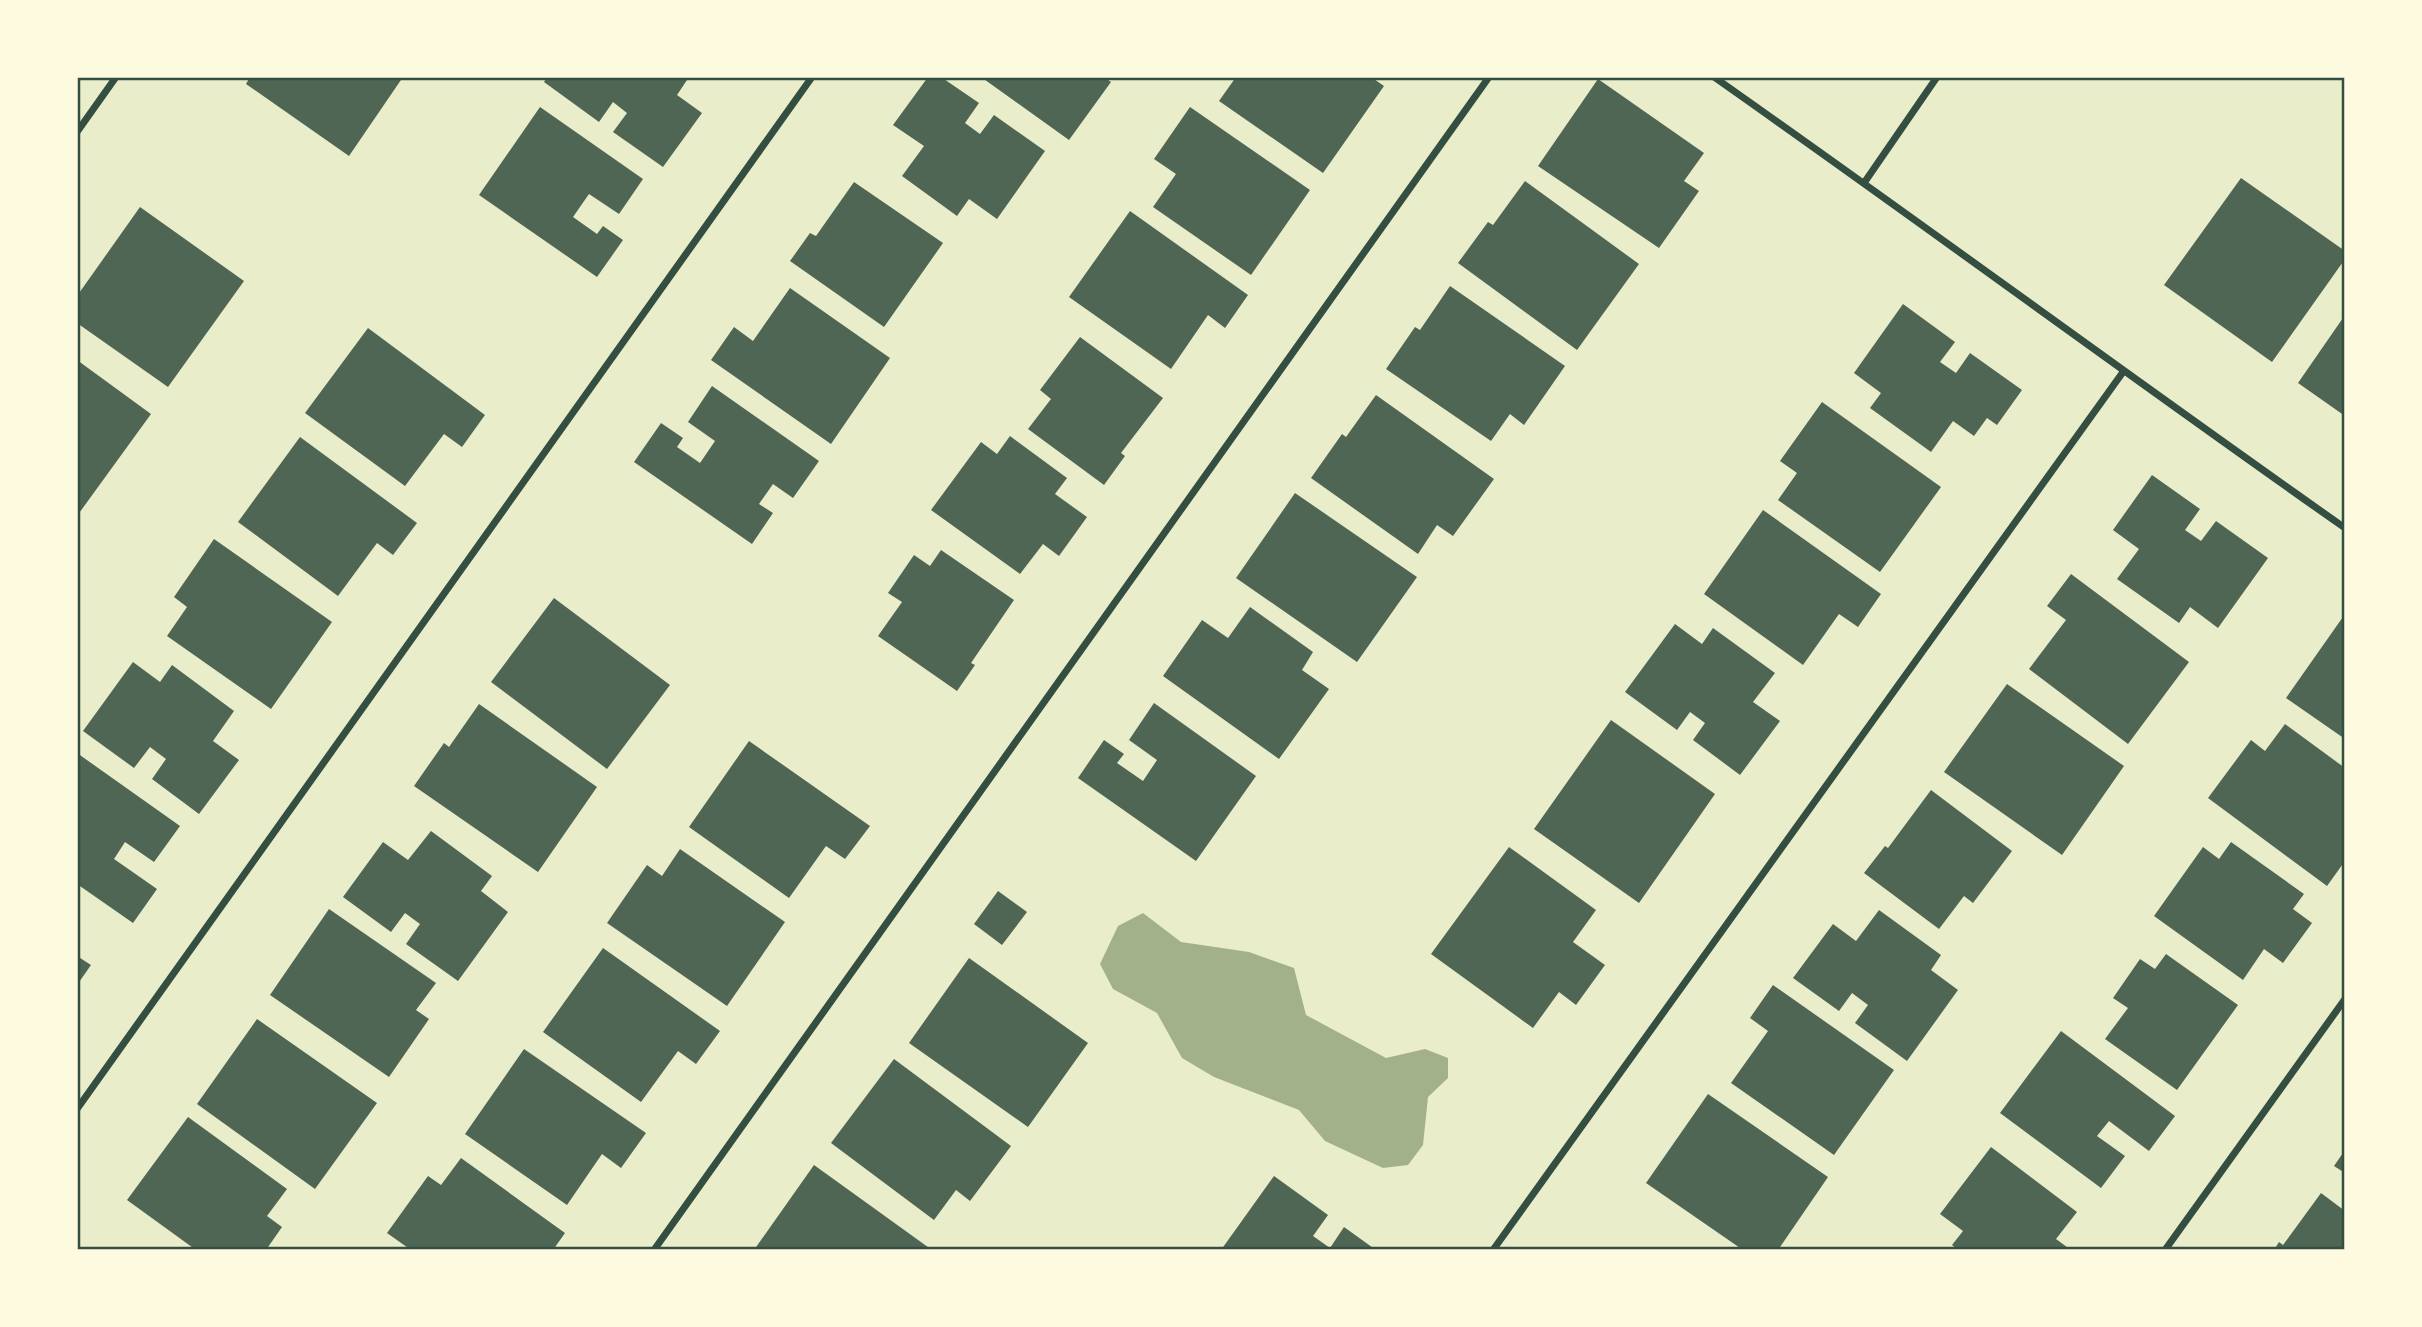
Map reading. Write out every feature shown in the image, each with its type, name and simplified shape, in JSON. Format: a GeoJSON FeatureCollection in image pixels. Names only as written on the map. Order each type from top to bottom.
{"type":"FeatureCollection","features":[{"type":"Feature","properties":{"kind":"street"},"geometry":{"type":"LineString","coordinates":[[77,132],[116,77]]}},
{"type":"Feature","properties":{"kind":"street"},"geometry":{"type":"LineString","coordinates":[[77,1109],[812,77]]}},
{"type":"Feature","properties":{"kind":"street"},"geometry":{"type":"LineString","coordinates":[[654,1250],[1489,77]]}},
{"type":"Feature","properties":{"kind":"street"},"geometry":{"type":"LineString","coordinates":[[1714,77],[2123,372],[2345,528]]}},
{"type":"Feature","properties":{"kind":"street"},"geometry":{"type":"LineString","coordinates":[[1864,183],[1937,77]]}},
{"type":"Feature","properties":{"kind":"street"},"geometry":{"type":"LineString","coordinates":[[1493,1250],[2123,372]]}},
{"type":"Feature","properties":{"kind":"street"},"geometry":{"type":"LineString","coordinates":[[2165,1250],[2345,999]]}},
{"type":"Feature","properties":{"kind":"shaded area"},"geometry":{"type":"Polygon","coordinates":[[[1143,913],[1181,942],[1249,952],[1294,968],[1306,1015],[1386,1058],[1425,1049],[1448,1058],[1448,1078],[1428,1097],[1423,1145],[1408,1165],[1383,1168],[1325,1141],[1299,1110],[1214,1077],[1182,1058],[1157,1013],[1113,989],[1100,964],[1118,926],[1143,913]]]}},
{"type":"Feature","properties":{"kind":"building"},"geometry":{"type":"Polygon","coordinates":[[[250,77],[403,77],[349,156],[246,84],[250,77]]]}},
{"type":"Feature","properties":{"kind":"building"},"geometry":{"type":"Polygon","coordinates":[[[547,77],[689,77],[677,95],[702,113],[663,167],[613,132],[627,113],[613,102],[599,122],[544,82],[547,77]]]}},
{"type":"Feature","properties":{"kind":"building"},"geometry":{"type":"Polygon","coordinates":[[[928,77],[941,77],[979,103],[965,123],[980,134],[994,115],[1045,151],[997,219],[969,199],[957,216],[902,176],[924,146],[893,125],[928,77]]]}},
{"type":"Feature","properties":{"kind":"building"},"geometry":{"type":"Polygon","coordinates":[[[981,77],[1104,77],[1111,82],[1069,140],[981,77]]]}},
{"type":"Feature","properties":{"kind":"building"},"geometry":{"type":"Polygon","coordinates":[[[1236,77],[1371,77],[1384,86],[1323,173],[1219,101],[1236,77]]]}},
{"type":"Feature","properties":{"kind":"building"},"geometry":{"type":"Polygon","coordinates":[[[1598,79],[1704,153],[1684,181],[1699,191],[1659,248],[1538,166],[1598,79]]]}},
{"type":"Feature","properties":{"kind":"building"},"geometry":{"type":"Polygon","coordinates":[[[540,107],[643,179],[619,214],[589,194],[573,217],[597,234],[603,226],[623,240],[597,277],[479,195],[540,107]]]}},
{"type":"Feature","properties":{"kind":"building"},"geometry":{"type":"Polygon","coordinates":[[[1190,107],[1310,190],[1251,275],[1153,207],[1176,174],[1154,159],[1190,107]]]}},
{"type":"Feature","properties":{"kind":"building"},"geometry":{"type":"Polygon","coordinates":[[[2241,178],[2345,251],[2345,259],[2272,362],[2164,285],[2241,178]]]}},
{"type":"Feature","properties":{"kind":"building"},"geometry":{"type":"Polygon","coordinates":[[[1525,181],[1639,264],[1577,350],[1458,263],[1488,222],[1493,225],[1525,181]]]}},
{"type":"Feature","properties":{"kind":"building"},"geometry":{"type":"Polygon","coordinates":[[[854,182],[943,243],[884,327],[790,261],[810,233],[816,236],[854,182]]]}},
{"type":"Feature","properties":{"kind":"building"},"geometry":{"type":"Polygon","coordinates":[[[140,207],[244,281],[168,387],[77,323],[77,296],[140,207]]]}},
{"type":"Feature","properties":{"kind":"building"},"geometry":{"type":"Polygon","coordinates":[[[1130,211],[1248,295],[1225,328],[1208,315],[1171,369],[1069,297],[1130,211]]]}},
{"type":"Feature","properties":{"kind":"building"},"geometry":{"type":"Polygon","coordinates":[[[1450,286],[1565,366],[1524,425],[1510,414],[1491,441],[1386,369],[1415,327],[1420,330],[1450,286]]]}},
{"type":"Feature","properties":{"kind":"building"},"geometry":{"type":"Polygon","coordinates":[[[790,288],[890,358],[831,444],[711,360],[734,327],[753,341],[790,288]]]}},
{"type":"Feature","properties":{"kind":"building"},"geometry":{"type":"Polygon","coordinates":[[[1903,304],[1955,342],[1940,362],[1956,373],[1970,353],[2022,390],[1997,425],[1987,418],[1974,436],[1953,421],[1931,452],[1870,408],[1881,393],[1854,373],[1903,304]]]}},
{"type":"Feature","properties":{"kind":"building"},"geometry":{"type":"Polygon","coordinates":[[[2345,315],[2345,416],[2298,383],[2345,315]]]}},
{"type":"Feature","properties":{"kind":"building"},"geometry":{"type":"Polygon","coordinates":[[[368,328],[485,415],[462,447],[444,434],[405,486],[305,413],[368,328]]]}},
{"type":"Feature","properties":{"kind":"building"},"geometry":{"type":"Polygon","coordinates":[[[1080,337],[1163,398],[1121,453],[1125,456],[1104,485],[1028,429],[1051,399],[1040,390],[1080,337]]]}},
{"type":"Feature","properties":{"kind":"building"},"geometry":{"type":"Polygon","coordinates":[[[77,360],[151,414],[77,516],[77,360]]]}},
{"type":"Feature","properties":{"kind":"building"},"geometry":{"type":"Polygon","coordinates":[[[712,386],[819,461],[793,498],[773,484],[759,504],[773,513],[752,544],[634,462],[661,423],[683,438],[677,447],[700,463],[715,441],[688,422],[712,386]]]}},
{"type":"Feature","properties":{"kind":"building"},"geometry":{"type":"Polygon","coordinates":[[[1376,395],[1494,479],[1453,536],[1437,525],[1418,554],[1311,478],[1342,434],[1346,437],[1376,395]]]}},
{"type":"Feature","properties":{"kind":"building"},"geometry":{"type":"Polygon","coordinates":[[[1822,402],[1941,487],[1880,572],[1778,500],[1797,473],[1780,461],[1822,402]]]}},
{"type":"Feature","properties":{"kind":"building"},"geometry":{"type":"Polygon","coordinates":[[[1010,436],[1067,478],[1055,494],[1087,517],[1059,556],[1043,544],[1020,574],[931,510],[981,442],[997,454],[1010,436]]]}},
{"type":"Feature","properties":{"kind":"building"},"geometry":{"type":"Polygon","coordinates":[[[300,437],[417,523],[393,555],[377,543],[338,596],[238,522],[300,437]]]}},
{"type":"Feature","properties":{"kind":"building"},"geometry":{"type":"Polygon","coordinates":[[[2152,475],[2200,509],[2185,530],[2201,541],[2216,521],[2268,558],[2218,628],[2190,607],[2179,623],[2117,579],[2139,549],[2113,530],[2152,475]]]}},
{"type":"Feature","properties":{"kind":"building"},"geometry":{"type":"Polygon","coordinates":[[[1295,493],[1417,577],[1357,662],[1236,578],[1295,493]]]}},
{"type":"Feature","properties":{"kind":"building"},"geometry":{"type":"Polygon","coordinates":[[[1763,510],[1881,594],[1858,627],[1839,614],[1803,665],[1704,594],[1763,510]]]}},
{"type":"Feature","properties":{"kind":"building"},"geometry":{"type":"Polygon","coordinates":[[[214,539],[332,622],[271,709],[167,636],[187,607],[174,597],[214,539]]]}},
{"type":"Feature","properties":{"kind":"building"},"geometry":{"type":"Polygon","coordinates":[[[941,550],[1014,600],[971,663],[975,665],[957,691],[878,636],[902,602],[888,593],[914,555],[930,566],[941,550]]]}},
{"type":"Feature","properties":{"kind":"building"},"geometry":{"type":"Polygon","coordinates":[[[2071,574],[2189,662],[2128,744],[2029,669],[2066,620],[2047,606],[2071,574]]]}},
{"type":"Feature","properties":{"kind":"building"},"geometry":{"type":"Polygon","coordinates":[[[554,598],[670,685],[607,769],[491,682],[554,598]]]}},
{"type":"Feature","properties":{"kind":"building"},"geometry":{"type":"Polygon","coordinates":[[[1250,607],[1313,652],[1302,670],[1329,689],[1279,759],[1163,676],[1202,620],[1228,638],[1250,607]]]}},
{"type":"Feature","properties":{"kind":"building"},"geometry":{"type":"Polygon","coordinates":[[[2345,614],[2345,739],[2286,698],[2345,614]]]}},
{"type":"Feature","properties":{"kind":"building"},"geometry":{"type":"Polygon","coordinates":[[[1675,624],[1702,644],[1713,628],[1775,673],[1753,702],[1780,721],[1740,775],[1693,740],[1705,723],[1690,712],[1677,730],[1625,692],[1675,624]]]}},
{"type":"Feature","properties":{"kind":"building"},"geometry":{"type":"Polygon","coordinates":[[[133,662],[160,682],[172,665],[234,711],[213,741],[239,760],[199,814],[152,779],[166,759],[150,747],[134,768],[83,731],[133,662]]]}},
{"type":"Feature","properties":{"kind":"building"},"geometry":{"type":"Polygon","coordinates":[[[2007,684],[2124,766],[2062,855],[1944,772],[2007,684]]]}},
{"type":"Feature","properties":{"kind":"building"},"geometry":{"type":"Polygon","coordinates":[[[1154,703],[1256,776],[1196,861],[1078,778],[1104,740],[1124,754],[1117,763],[1143,781],[1157,760],[1129,740],[1154,703]]]}},
{"type":"Feature","properties":{"kind":"building"},"geometry":{"type":"Polygon","coordinates":[[[479,704],[597,787],[538,872],[414,786],[444,743],[449,747],[479,704]]]}},
{"type":"Feature","properties":{"kind":"building"},"geometry":{"type":"Polygon","coordinates":[[[1611,720],[1715,794],[1639,903],[1534,829],[1611,720]]]}},
{"type":"Feature","properties":{"kind":"building"},"geometry":{"type":"Polygon","coordinates":[[[2285,724],[2345,768],[2345,861],[2327,886],[2208,798],[2251,740],[2265,751],[2285,724]]]}},
{"type":"Feature","properties":{"kind":"building"},"geometry":{"type":"Polygon","coordinates":[[[749,741],[870,826],[845,859],[826,846],[789,898],[689,827],[749,741]]]}},
{"type":"Feature","properties":{"kind":"building"},"geometry":{"type":"Polygon","coordinates":[[[77,753],[180,826],[154,862],[125,842],[114,859],[157,889],[133,923],[77,884],[77,753]]]}},
{"type":"Feature","properties":{"kind":"building"},"geometry":{"type":"Polygon","coordinates":[[[1931,790],[2012,851],[1973,903],[1964,896],[1939,929],[1864,873],[1885,846],[1888,848],[1931,790]]]}},
{"type":"Feature","properties":{"kind":"building"},"geometry":{"type":"Polygon","coordinates":[[[431,831],[492,876],[481,891],[508,912],[458,981],[406,944],[420,924],[405,913],[391,932],[343,897],[383,842],[408,860],[431,831]]]}},
{"type":"Feature","properties":{"kind":"building"},"geometry":{"type":"Polygon","coordinates":[[[2231,842],[2304,894],[2293,909],[2312,923],[2283,963],[2264,949],[2243,980],[2154,916],[2203,847],[2219,859],[2231,842]]]}},
{"type":"Feature","properties":{"kind":"building"},"geometry":{"type":"Polygon","coordinates":[[[1509,847],[1596,910],[1573,942],[1605,965],[1576,1005],[1559,992],[1533,1028],[1431,954],[1509,847]]]}},
{"type":"Feature","properties":{"kind":"building"},"geometry":{"type":"Polygon","coordinates":[[[680,849],[785,922],[727,1006],[607,923],[647,865],[662,876],[680,849]]]}},
{"type":"Feature","properties":{"kind":"building"},"geometry":{"type":"Polygon","coordinates":[[[998,891],[1027,912],[1002,945],[974,924],[998,891]]]}},
{"type":"Feature","properties":{"kind":"building"},"geometry":{"type":"Polygon","coordinates":[[[329,909],[436,983],[416,1010],[429,1019],[389,1077],[270,995],[329,909]]]}},
{"type":"Feature","properties":{"kind":"building"},"geometry":{"type":"Polygon","coordinates":[[[1879,910],[1941,955],[1931,970],[1958,990],[1907,1061],[1855,1023],[1868,1005],[1852,993],[1839,1011],[1793,978],[1833,924],[1856,941],[1879,910]]]}},
{"type":"Feature","properties":{"kind":"building"},"geometry":{"type":"Polygon","coordinates":[[[603,948],[720,1031],[696,1064],[678,1051],[641,1102],[543,1032],[603,948]]]}},
{"type":"Feature","properties":{"kind":"building"},"geometry":{"type":"Polygon","coordinates":[[[2166,954],[2238,1005],[2177,1090],[2105,1039],[2128,1008],[2113,998],[2140,959],[2155,969],[2166,954]]]}},
{"type":"Feature","properties":{"kind":"building"},"geometry":{"type":"Polygon","coordinates":[[[77,956],[91,965],[77,985],[77,956]]]}},
{"type":"Feature","properties":{"kind":"building"},"geometry":{"type":"Polygon","coordinates":[[[969,958],[1088,1043],[1028,1127],[909,1043],[969,958]]]}},
{"type":"Feature","properties":{"kind":"building"},"geometry":{"type":"Polygon","coordinates":[[[1773,985],[1894,1070],[1834,1155],[1731,1083],[1768,1031],[1750,1018],[1773,985]]]}},
{"type":"Feature","properties":{"kind":"building"},"geometry":{"type":"Polygon","coordinates":[[[257,1019],[377,1103],[315,1189],[197,1104],[257,1019]]]}},
{"type":"Feature","properties":{"kind":"building"},"geometry":{"type":"Polygon","coordinates":[[[2061,1031],[2175,1116],[2149,1151],[2109,1121],[2097,1136],[2125,1156],[2101,1188],[2000,1113],[2061,1031]]]}},
{"type":"Feature","properties":{"kind":"building"},"geometry":{"type":"Polygon","coordinates":[[[524,1049],[646,1133],[621,1168],[602,1154],[567,1205],[465,1134],[524,1049]]]}},
{"type":"Feature","properties":{"kind":"building"},"geometry":{"type":"Polygon","coordinates":[[[894,1059],[1011,1146],[970,1201],[956,1190],[934,1220],[831,1143],[894,1059]]]}},
{"type":"Feature","properties":{"kind":"building"},"geometry":{"type":"Polygon","coordinates":[[[1708,1094],[1828,1177],[1778,1250],[1743,1250],[1646,1183],[1708,1094]]]}},
{"type":"Feature","properties":{"kind":"building"},"geometry":{"type":"Polygon","coordinates":[[[188,1117],[287,1189],[267,1216],[282,1227],[266,1250],[196,1250],[127,1200],[188,1117]]]}},
{"type":"Feature","properties":{"kind":"building"},"geometry":{"type":"Polygon","coordinates":[[[1991,1147],[2077,1212],[2056,1239],[2071,1250],[1958,1250],[1952,1245],[1963,1231],[1940,1214],[1991,1147]]]}},
{"type":"Feature","properties":{"kind":"building"},"geometry":{"type":"Polygon","coordinates":[[[2345,1150],[2345,1173],[2334,1166],[2345,1150]]]}},
{"type":"Feature","properties":{"kind":"building"},"geometry":{"type":"Polygon","coordinates":[[[461,1158],[565,1233],[553,1250],[411,1250],[387,1233],[428,1176],[441,1185],[461,1158]]]}},
{"type":"Feature","properties":{"kind":"building"},"geometry":{"type":"Polygon","coordinates":[[[814,1165],[932,1250],[754,1250],[814,1165]]]}},
{"type":"Feature","properties":{"kind":"building"},"geometry":{"type":"Polygon","coordinates":[[[1274,1176],[1328,1215],[1313,1236],[1330,1248],[1344,1227],[1376,1250],[1221,1250],[1274,1176]]]}},
{"type":"Feature","properties":{"kind":"building"},"geometry":{"type":"Polygon","coordinates":[[[2321,1193],[2345,1211],[2345,1250],[2274,1250],[2279,1242],[2283,1245],[2321,1193]]]}}]}
